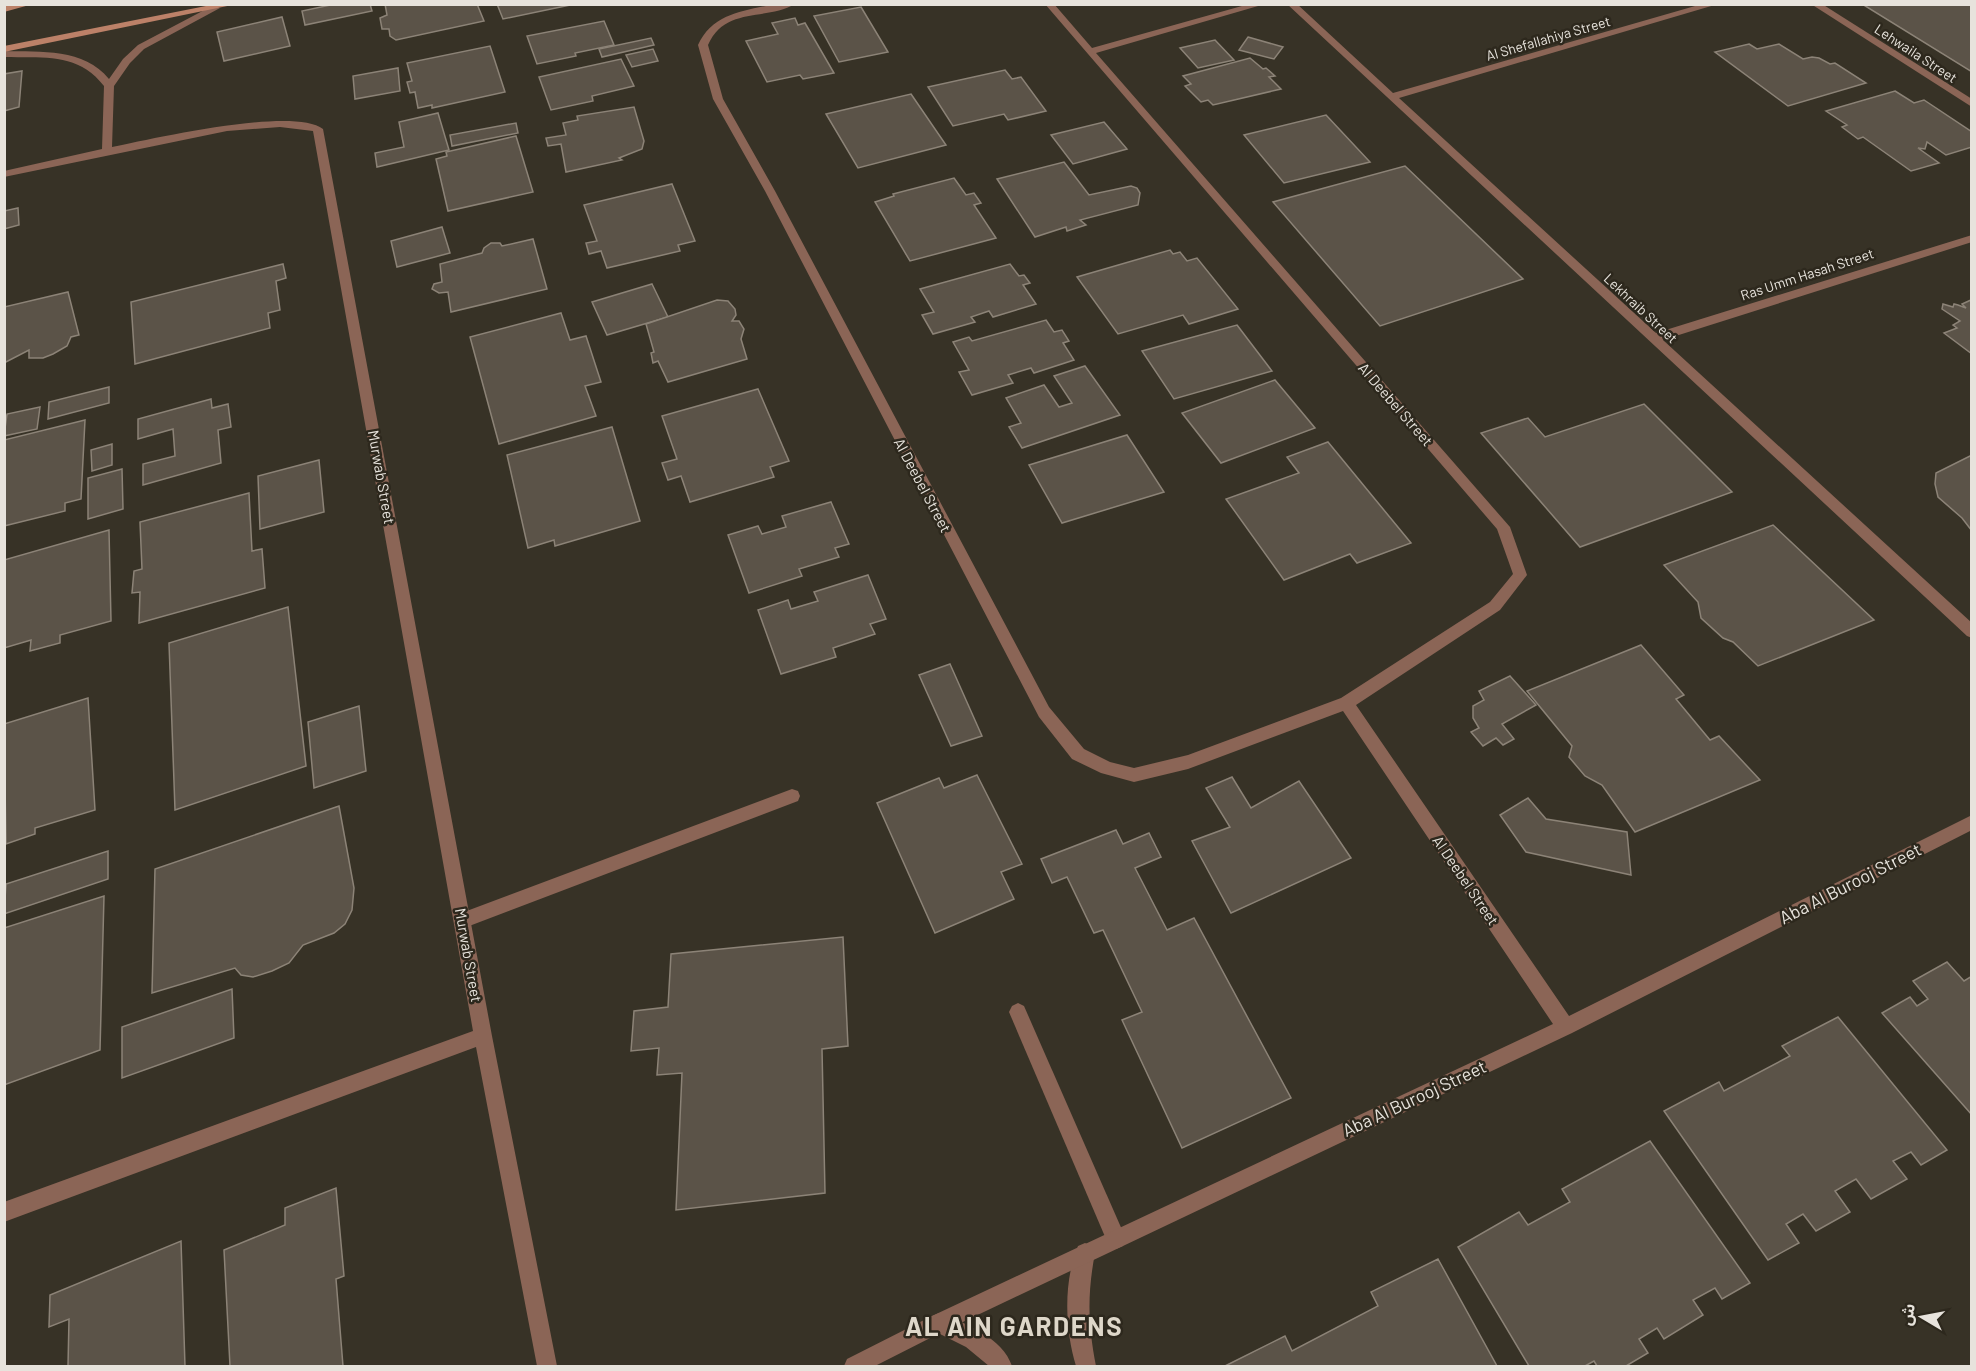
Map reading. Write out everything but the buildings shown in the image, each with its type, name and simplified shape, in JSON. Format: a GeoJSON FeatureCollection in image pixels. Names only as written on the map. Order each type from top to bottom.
{"type":"FeatureCollection","features":[{"type":"Feature","properties":{"kind":"main road"},"geometry":{"type":"LineString","coordinates":[[4,9],[29,4]]}},
{"type":"Feature","properties":{"kind":"main road"},"geometry":{"type":"LineString","coordinates":[[4,49],[233,4]]}},
{"type":"Feature","properties":{"kind":"street","name":"Al Deebel Street"},"geometry":{"type":"LineString","coordinates":[[791,4],[742,15],[711,29],[703,45],[718,99],[770,191],[1044,712],[1078,754],[1107,768],[1134,775],[1188,762],[1346,703],[1495,606],[1520,576],[1503,527],[1049,4]]}},
{"type":"Feature","properties":{"kind":"street"},"geometry":{"type":"LineString","coordinates":[[1091,51],[1261,4]]}},
{"type":"Feature","properties":{"kind":"street","name":"Lekhraib Street"},"geometry":{"type":"LineString","coordinates":[[1291,4],[1971,632]]}},
{"type":"Feature","properties":{"kind":"street","name":"Al Shefallahiya Street"},"geometry":{"type":"LineString","coordinates":[[1390,97],[1713,4]]}},
{"type":"Feature","properties":{"kind":"street","name":"Lehwaila Street"},"geometry":{"type":"LineString","coordinates":[[1815,4],[1971,104]]}},
{"type":"Feature","properties":{"kind":"street"},"geometry":{"type":"LineString","coordinates":[[107,151],[109,86],[126,61],[141,47],[215,8]]}},
{"type":"Feature","properties":{"kind":"street"},"geometry":{"type":"LineString","coordinates":[[4,54],[62,58],[85,63],[99,73],[109,86]]}},
{"type":"Feature","properties":{"kind":"street","name":"Murwab Street"},"geometry":{"type":"LineString","coordinates":[[4,174],[107,151],[260,122],[295,124],[318,129],[464,920],[483,1036],[547,1366]]}},
{"type":"Feature","properties":{"kind":"street","name":"Ras Umm Hasah Street"},"geometry":{"type":"LineString","coordinates":[[1653,339],[1971,238]]}},
{"type":"Feature","properties":{"kind":"street","name":"Al Deebel Street"},"geometry":{"type":"LineString","coordinates":[[1346,703],[1566,1027]]}},
{"type":"Feature","properties":{"kind":"street"},"geometry":{"type":"LineString","coordinates":[[464,920],[792,796]]}},
{"type":"Feature","properties":{"kind":"street","name":"Aba Al Burooj Street"},"geometry":{"type":"LineString","coordinates":[[854,1366],[1085,1253],[1566,1027],[1971,822]]}},
{"type":"Feature","properties":{"kind":"street"},"geometry":{"type":"LineString","coordinates":[[1018,1012],[1116,1239]]}},
{"type":"Feature","properties":{"kind":"street"},"geometry":{"type":"LineString","coordinates":[[4,1212],[483,1036]]}},
{"type":"Feature","properties":{"kind":"street"},"geometry":{"type":"LineString","coordinates":[[1085,1253],[1077,1291],[1078,1331],[1086,1366]]}},
{"type":"Feature","properties":{"kind":"street"},"geometry":{"type":"LineString","coordinates":[[939,1323],[969,1335],[994,1356],[1002,1366]]}},
{"type":"Feature","properties":{"kind":"district","name":"AL AIN GARDENS"},"geometry":{"type":"Point","coordinates":[1014,1325]}}]}
